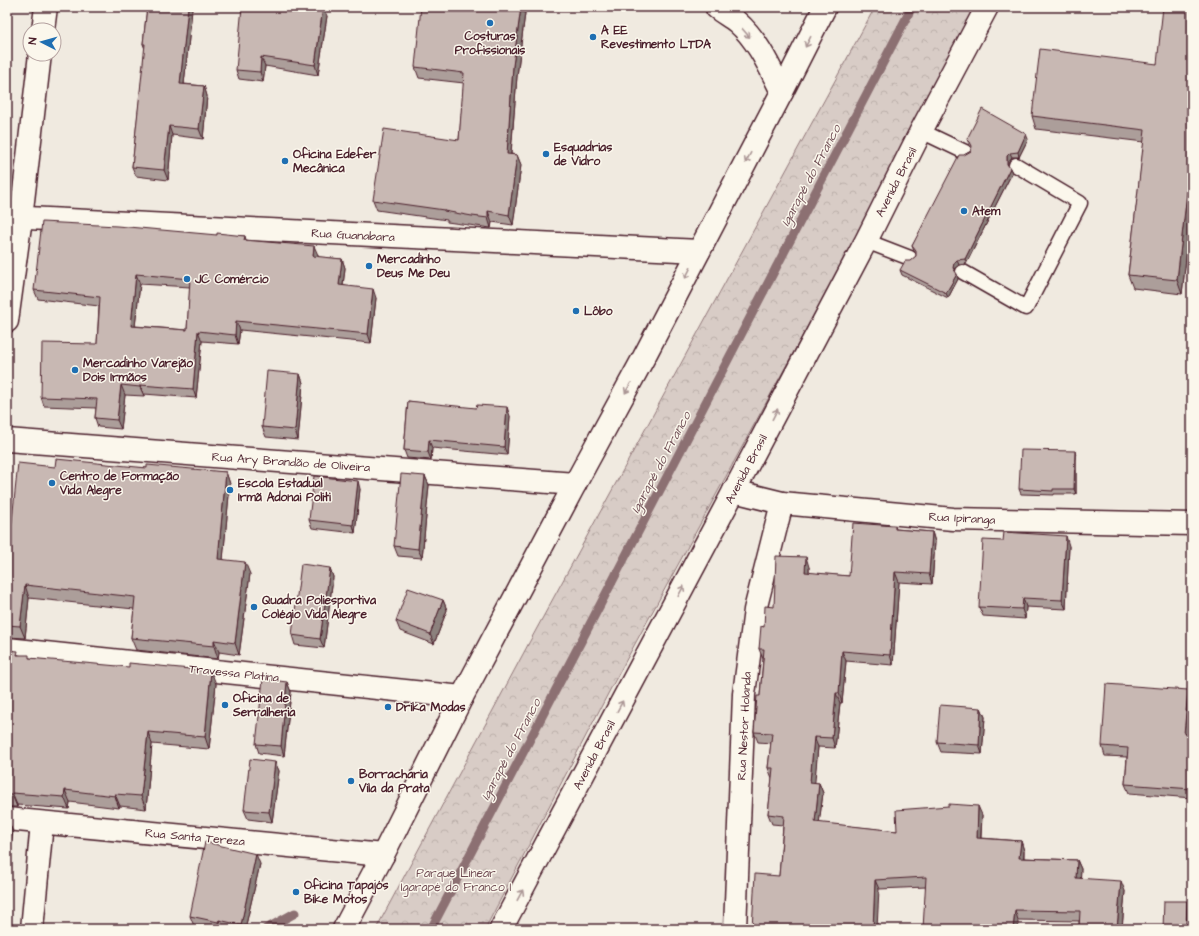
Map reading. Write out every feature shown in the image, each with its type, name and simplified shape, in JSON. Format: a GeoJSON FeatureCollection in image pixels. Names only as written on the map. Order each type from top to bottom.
{"type":"FeatureCollection","features":[{"type":"Feature","properties":{"kind":"main road"},"geometry":{"type":"LineString","coordinates":[[44,22],[46,7]]}},
{"type":"Feature","properties":{"kind":"main road"},"geometry":{"type":"LineString","coordinates":[[714,7],[737,22],[754,41],[782,92]]}},
{"type":"Feature","properties":{"kind":"main road"},"geometry":{"type":"LineString","coordinates":[[344,929],[383,855],[462,697],[644,358],[825,7]]}},
{"type":"Feature","properties":{"kind":"main road","name":"Avenida Brasil"},"geometry":{"type":"LineString","coordinates":[[501,929],[734,492],[987,7]]}},
{"type":"Feature","properties":{"kind":"main road"},"geometry":{"type":"LineString","coordinates":[[7,320],[14,218],[39,62]]}},
{"type":"Feature","properties":{"kind":"main road","name":"Rua Guanabara"},"geometry":{"type":"LineString","coordinates":[[14,218],[699,251]]}},
{"type":"Feature","properties":{"kind":"main road","name":"Rua Ary Brandão de Oliveira"},"geometry":{"type":"LineString","coordinates":[[7,440],[575,484]]}},
{"type":"Feature","properties":{"kind":"main road","name":"Rua Ipiranga"},"geometry":{"type":"LineString","coordinates":[[734,492],[782,503],[953,519],[1192,524]]}},
{"type":"Feature","properties":{"kind":"main road","name":"Rua Nestor Holanda"},"geometry":{"type":"LineString","coordinates":[[735,929],[744,694],[756,610],[782,503]]}},
{"type":"Feature","properties":{"kind":"main road","name":"Travessa Platina"},"geometry":{"type":"LineString","coordinates":[[7,649],[462,697]]}},
{"type":"Feature","properties":{"kind":"main road","name":"Rua Santa Tereza"},"geometry":{"type":"LineString","coordinates":[[7,819],[383,855]]}},
{"type":"Feature","properties":{"kind":"main road"},"geometry":{"type":"LineString","coordinates":[[32,929],[42,823]]}},
{"type":"Feature","properties":{"kind":"lane"},"geometry":{"type":"LineString","coordinates":[[921,131],[965,152]]}},
{"type":"Feature","properties":{"kind":"lane"},"geometry":{"type":"LineString","coordinates":[[963,272],[1026,308],[1080,203],[1016,164]]}},
{"type":"Feature","properties":{"kind":"lane"},"geometry":{"type":"LineString","coordinates":[[866,241],[910,258]]}},
{"type":"Feature","properties":{"kind":"green space","name":"Parque Linear Igarapé do Franco I"},"geometry":{"type":"Polygon","coordinates":[[[875,7],[979,7],[941,81],[611,688],[485,929],[376,929],[530,641],[875,7]]]}},
{"type":"Feature","properties":{"kind":"building"},"geometry":{"type":"Polygon","coordinates":[[[147,7],[188,7],[180,84],[204,86],[199,129],[169,126],[164,170],[132,167],[145,44],[143,44],[147,7]]]}},
{"type":"Feature","properties":{"kind":"building"},"geometry":{"type":"Polygon","coordinates":[[[242,7],[323,7],[315,65],[261,57],[260,72],[236,70],[242,7]]]}},
{"type":"Feature","properties":{"kind":"building"},"geometry":{"type":"Polygon","coordinates":[[[421,7],[521,7],[513,66],[507,154],[517,155],[509,215],[488,211],[488,218],[373,200],[384,129],[459,140],[464,73],[415,67],[421,7]]]}},
{"type":"Feature","properties":{"kind":"building"},"geometry":{"type":"Polygon","coordinates":[[[1163,7],[1192,7],[1192,149],[1177,280],[1128,275],[1145,130],[1032,116],[1040,49],[1157,64],[1163,7]]]}},
{"type":"Feature","properties":{"kind":"building","name":"Atem"},"geometry":{"type":"Polygon","coordinates":[[[982,109],[1026,134],[1018,152],[1010,153],[1007,156],[1007,164],[1010,168],[965,259],[957,260],[954,263],[953,268],[957,274],[946,293],[900,270],[905,261],[910,261],[916,256],[916,251],[912,246],[959,155],[964,155],[971,151],[972,146],[967,139],[982,109]]]}},
{"type":"Feature","properties":{"kind":"building"},"geometry":{"type":"Polygon","coordinates":[[[42,222],[117,226],[217,235],[217,233],[245,236],[244,240],[314,246],[313,256],[342,259],[339,285],[373,289],[368,334],[236,321],[235,335],[198,331],[193,389],[121,385],[117,420],[95,418],[97,399],[41,397],[42,343],[97,344],[100,297],[34,290],[42,222]],[[136,274],[131,326],[187,330],[190,279],[136,274]]]}},
{"type":"Feature","properties":{"kind":"building"},"geometry":{"type":"Polygon","coordinates":[[[267,371],[300,374],[295,430],[262,427],[267,371]]]}},
{"type":"Feature","properties":{"kind":"building"},"geometry":{"type":"Polygon","coordinates":[[[408,401],[476,408],[477,405],[507,407],[504,447],[429,440],[428,452],[404,450],[408,401]]]}},
{"type":"Feature","properties":{"kind":"building"},"geometry":{"type":"Polygon","coordinates":[[[1021,450],[1075,451],[1074,489],[1053,489],[1053,491],[1019,489],[1021,450]]]}},
{"type":"Feature","properties":{"kind":"building"},"geometry":{"type":"Polygon","coordinates":[[[56,459],[147,468],[147,465],[226,472],[218,559],[245,562],[235,643],[214,640],[214,646],[131,638],[135,597],[25,585],[20,626],[7,625],[7,540],[10,540],[18,463],[55,467],[56,459]]]}},
{"type":"Feature","properties":{"kind":"building"},"geometry":{"type":"Polygon","coordinates":[[[401,474],[425,476],[418,549],[394,546],[401,474]]]}},
{"type":"Feature","properties":{"kind":"building"},"geometry":{"type":"Polygon","coordinates":[[[314,476],[358,481],[353,525],[309,520],[314,476]]]}},
{"type":"Feature","properties":{"kind":"building"},"geometry":{"type":"Polygon","coordinates":[[[853,523],[895,526],[895,529],[932,532],[929,574],[895,572],[890,655],[842,651],[839,693],[836,693],[832,738],[814,737],[810,782],[819,783],[815,822],[897,831],[896,810],[949,806],[949,804],[978,806],[977,838],[1021,841],[1019,858],[1077,860],[1076,878],[1121,881],[1117,929],[1079,929],[1080,911],[1015,910],[1013,929],[923,929],[926,877],[875,880],[873,929],[752,929],[755,874],[779,876],[784,816],[768,814],[773,768],[768,768],[772,733],[754,732],[757,696],[760,696],[764,649],[759,649],[761,626],[764,627],[765,606],[774,607],[776,556],[806,557],[805,572],[849,576],[853,523]]]}},
{"type":"Feature","properties":{"kind":"building"},"geometry":{"type":"Polygon","coordinates":[[[1004,532],[1066,536],[1062,600],[1023,598],[1022,609],[979,607],[983,540],[1003,541],[1004,532]]]}},
{"type":"Feature","properties":{"kind":"building"},"geometry":{"type":"Polygon","coordinates":[[[301,564],[330,568],[320,639],[292,635],[301,564]]]}},
{"type":"Feature","properties":{"kind":"building"},"geometry":{"type":"Polygon","coordinates":[[[408,588],[443,600],[430,634],[396,621],[408,588]]]}},
{"type":"Feature","properties":{"kind":"building"},"geometry":{"type":"Polygon","coordinates":[[[7,650],[18,651],[17,655],[29,655],[29,658],[129,667],[129,663],[211,671],[205,737],[148,732],[141,796],[115,794],[115,796],[65,790],[64,797],[12,793],[12,795],[7,795],[7,650]]]}},
{"type":"Feature","properties":{"kind":"building"},"geometry":{"type":"Polygon","coordinates":[[[263,679],[287,682],[281,746],[256,744],[263,679]]]}},
{"type":"Feature","properties":{"kind":"building"},"geometry":{"type":"Polygon","coordinates":[[[1106,684],[1188,690],[1184,734],[1190,735],[1189,760],[1192,761],[1192,789],[1125,784],[1128,748],[1102,746],[1106,684]]]}},
{"type":"Feature","properties":{"kind":"building"},"geometry":{"type":"Polygon","coordinates":[[[940,705],[981,708],[979,745],[937,742],[940,705]]]}},
{"type":"Feature","properties":{"kind":"building"},"geometry":{"type":"Polygon","coordinates":[[[250,759],[275,762],[269,812],[244,810],[250,759]]]}},
{"type":"Feature","properties":{"kind":"building"},"geometry":{"type":"Polygon","coordinates":[[[205,842],[256,854],[241,925],[190,916],[205,842]]]}},
{"type":"Feature","properties":{"kind":"building"},"geometry":{"type":"Polygon","coordinates":[[[1164,901],[1187,901],[1186,929],[1163,929],[1164,901]]]}},
{"type":"Feature","properties":{"kind":"waterway","name":"Igarapé do Franco"},"geometry":{"type":"LineString","coordinates":[[431,929],[912,7]]}},
{"type":"Feature","properties":{"kind":"waterway"},"geometry":{"type":"LineString","coordinates":[[266,929],[295,913]]}},
{"type":"Feature","properties":{"kind":"place","name":"Costuras Profissionais"},"geometry":{"type":"Point","coordinates":[490,23]}},
{"type":"Feature","properties":{"kind":"place","name":"A EE Revestimento LTDA"},"geometry":{"type":"Point","coordinates":[593,37]}},
{"type":"Feature","properties":{"kind":"place","name":"Esquadrias de Vidro"},"geometry":{"type":"Point","coordinates":[546,154]}},
{"type":"Feature","properties":{"kind":"place","name":"Oficina Edefer Mecânica"},"geometry":{"type":"Point","coordinates":[285,161]}},
{"type":"Feature","properties":{"kind":"place","name":"Atem"},"geometry":{"type":"Point","coordinates":[964,211]}},
{"type":"Feature","properties":{"kind":"place","name":"Mercadinho Deus Me Deu"},"geometry":{"type":"Point","coordinates":[369,266]}},
{"type":"Feature","properties":{"kind":"place","name":"JC Comércio"},"geometry":{"type":"Point","coordinates":[187,279]}},
{"type":"Feature","properties":{"kind":"place","name":"Lôbo"},"geometry":{"type":"Point","coordinates":[576,311]}},
{"type":"Feature","properties":{"kind":"place","name":"Mercadinho Varejão Dois Irmãos"},"geometry":{"type":"Point","coordinates":[75,370]}},
{"type":"Feature","properties":{"kind":"place","name":"Centro de Formação Vida Alegre"},"geometry":{"type":"Point","coordinates":[52,483]}},
{"type":"Feature","properties":{"kind":"place","name":"Escola Estadual Irmã Adonai Politi"},"geometry":{"type":"Point","coordinates":[230,490]}},
{"type":"Feature","properties":{"kind":"place","name":"Quadra Poliesportiva Colégio Vida Alegre"},"geometry":{"type":"Point","coordinates":[254,607]}},
{"type":"Feature","properties":{"kind":"place","name":"Oficina de Serralheria"},"geometry":{"type":"Point","coordinates":[225,705]}},
{"type":"Feature","properties":{"kind":"place","name":"Drika Modas"},"geometry":{"type":"Point","coordinates":[388,707]}},
{"type":"Feature","properties":{"kind":"place","name":"Borracharia Vila da Prata"},"geometry":{"type":"Point","coordinates":[351,781]}},
{"type":"Feature","properties":{"kind":"place","name":"Oficina Tapajós Bike Motos"},"geometry":{"type":"Point","coordinates":[296,892]}}]}
